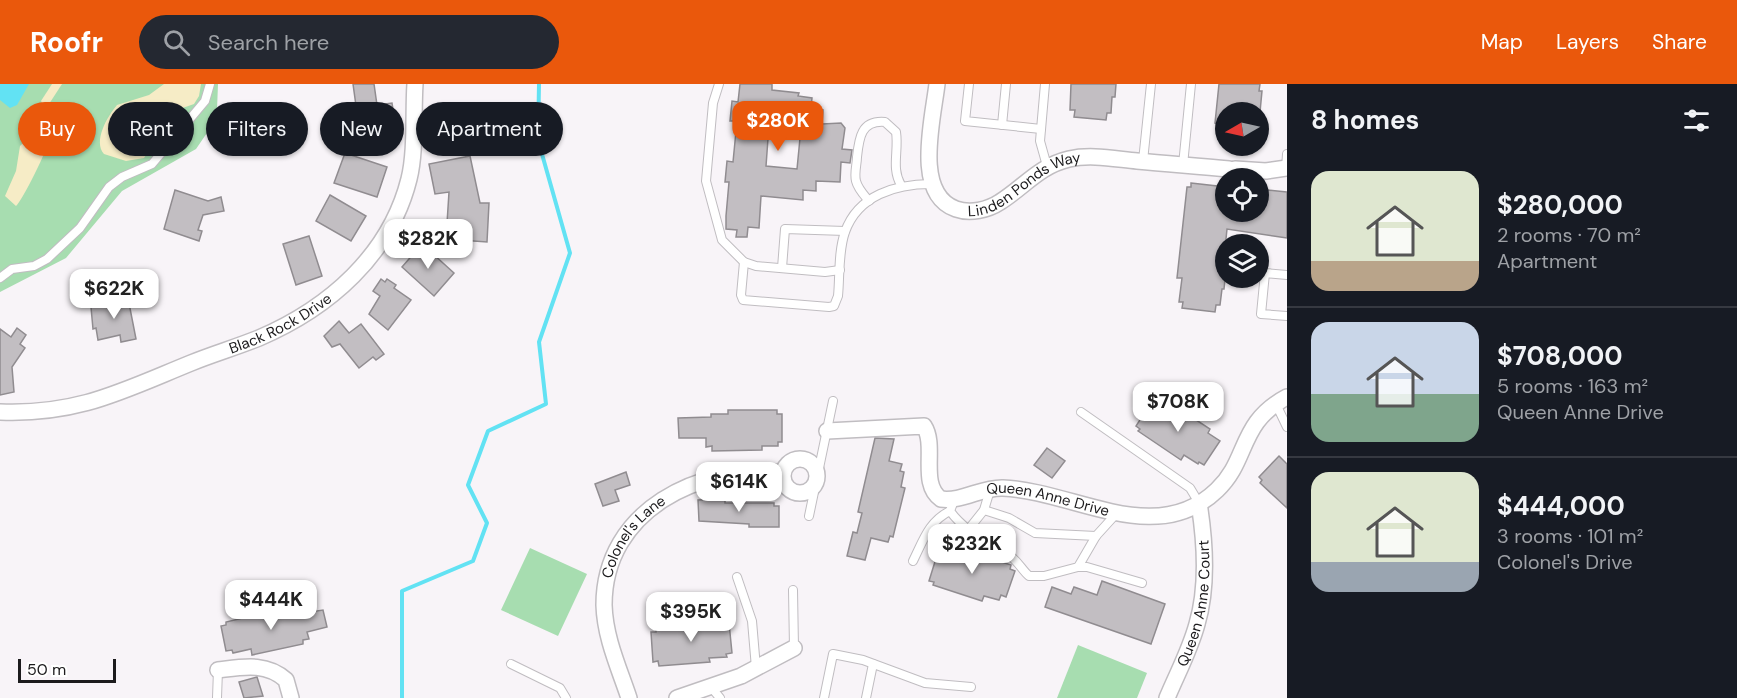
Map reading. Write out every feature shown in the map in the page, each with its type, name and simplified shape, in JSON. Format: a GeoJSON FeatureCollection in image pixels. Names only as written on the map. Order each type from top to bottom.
{"type":"FeatureCollection","features":[{"type":"Feature","properties":{"kind":"street","name":"Black Rock Drive"},"geometry":{"type":"LineString","coordinates":[[0,412],[58,410],[127,392],[192,363],[261,337],[304,315],[341,289],[370,259],[397,213],[409,177],[415,84]]}},
{"type":"Feature","properties":{"kind":"street"},"geometry":{"type":"LineString","coordinates":[[931,184],[929,162],[937,84]]}},
{"type":"Feature","properties":{"kind":"street","name":"Linden Ponds Way"},"geometry":{"type":"LineString","coordinates":[[931,184],[942,202],[960,211],[972,211],[1001,202],[1047,166],[1086,157],[1266,171],[1287,164]]}},
{"type":"Feature","properties":{"kind":"street","name":"Queen Anne Drive"},"geometry":{"type":"LineString","coordinates":[[952,505],[991,488],[1021,490],[1143,517],[1182,512],[1200,503],[1226,480],[1254,424],[1281,400]]}},
{"type":"Feature","properties":{"kind":"street"},"geometry":{"type":"LineString","coordinates":[[827,431],[924,426],[928,435],[932,489],[941,499],[952,505]]}},
{"type":"Feature","properties":{"kind":"street","name":"Colonel's Lane"},"geometry":{"type":"LineString","coordinates":[[629,698],[608,636],[604,605],[614,558],[630,530],[662,500],[701,480],[731,474],[783,473],[791,460],[802,458],[816,468],[817,479]]}},
{"type":"Feature","properties":{"kind":"street"},"geometry":{"type":"LineString","coordinates":[[783,473],[786,486],[796,492],[812,488],[817,479]]}},
{"type":"Feature","properties":{"kind":"street","name":"Queen Anne Court"},"geometry":{"type":"LineString","coordinates":[[1167,698],[1192,639],[1201,608],[1203,526],[1200,503]]}},
{"type":"Feature","properties":{"kind":"street"},"geometry":{"type":"LineString","coordinates":[[677,698],[715,692],[794,648]]}},
{"type":"Feature","properties":{"kind":"street"},"geometry":{"type":"LineString","coordinates":[[218,669],[252,666],[267,668],[286,680],[291,698]]}},
{"type":"Feature","properties":{"kind":"lane"},"geometry":{"type":"LineString","coordinates":[[0,278],[12,269],[34,266],[47,259],[80,228],[109,186],[122,177],[152,164],[205,101],[210,84]]}},
{"type":"Feature","properties":{"kind":"lane"},"geometry":{"type":"LineString","coordinates":[[719,84],[713,103],[706,181],[722,240],[744,262],[756,267],[825,272],[840,270]]}},
{"type":"Feature","properties":{"kind":"lane"},"geometry":{"type":"LineString","coordinates":[[969,84],[965,121],[1041,129]]}},
{"type":"Feature","properties":{"kind":"lane"},"geometry":{"type":"LineString","coordinates":[[1002,125],[1006,84]]}},
{"type":"Feature","properties":{"kind":"lane"},"geometry":{"type":"LineString","coordinates":[[1045,84],[1041,129],[1042,152],[1047,166]]}},
{"type":"Feature","properties":{"kind":"lane"},"geometry":{"type":"LineString","coordinates":[[1143,161],[1151,84]]}},
{"type":"Feature","properties":{"kind":"lane"},"geometry":{"type":"LineString","coordinates":[[1183,165],[1191,84]]}},
{"type":"Feature","properties":{"kind":"lane"},"geometry":{"type":"LineString","coordinates":[[869,201],[860,189],[856,176],[859,139],[864,128],[870,123],[885,122],[896,132],[895,167],[902,185]]}},
{"type":"Feature","properties":{"kind":"lane"},"geometry":{"type":"LineString","coordinates":[[744,262],[741,295],[743,300],[834,306],[838,296],[845,231],[852,219],[869,201],[889,189],[902,185],[931,184]]}},
{"type":"Feature","properties":{"kind":"lane"},"geometry":{"type":"LineString","coordinates":[[782,268],[785,230],[845,231]]}},
{"type":"Feature","properties":{"kind":"lane"},"geometry":{"type":"LineString","coordinates":[[1287,275],[1265,273],[1261,314],[1287,316]]}},
{"type":"Feature","properties":{"kind":"lane","name":"Queen Anne Drive"},"geometry":{"type":"LineString","coordinates":[[1281,400],[1287,427]]}},
{"type":"Feature","properties":{"kind":"lane"},"geometry":{"type":"LineString","coordinates":[[809,516],[834,401]]}},
{"type":"Feature","properties":{"kind":"lane"},"geometry":{"type":"LineString","coordinates":[[1081,412],[1190,488],[1200,503]]}},
{"type":"Feature","properties":{"kind":"lane"},"geometry":{"type":"LineString","coordinates":[[968,530],[984,510],[991,488]]}},
{"type":"Feature","properties":{"kind":"lane"},"geometry":{"type":"LineString","coordinates":[[913,561],[932,524],[952,505],[968,530],[1011,556],[1029,576],[1044,576],[1077,567],[1087,567],[1142,583]]}},
{"type":"Feature","properties":{"kind":"lane"},"geometry":{"type":"LineString","coordinates":[[984,510],[1009,518],[1035,533],[1096,536]]}},
{"type":"Feature","properties":{"kind":"lane"},"geometry":{"type":"LineString","coordinates":[[1077,567],[1096,536],[1117,512]]}},
{"type":"Feature","properties":{"kind":"lane"},"geometry":{"type":"LineString","coordinates":[[737,577],[752,621],[756,669]]}},
{"type":"Feature","properties":{"kind":"lane"},"geometry":{"type":"LineString","coordinates":[[793,590],[794,648]]}},
{"type":"Feature","properties":{"kind":"lane"},"geometry":{"type":"LineString","coordinates":[[825,698],[833,654],[873,664],[925,683],[971,687]]}},
{"type":"Feature","properties":{"kind":"lane"},"geometry":{"type":"LineString","coordinates":[[511,664],[560,688],[566,698]]}},
{"type":"Feature","properties":{"kind":"lane"},"geometry":{"type":"LineString","coordinates":[[866,698],[873,664]]}},
{"type":"Feature","properties":{"kind":"lane"},"geometry":{"type":"LineString","coordinates":[[218,669],[218,698]]}},
{"type":"Feature","properties":{"kind":"green space"},"geometry":{"type":"Polygon","coordinates":[[[0,84],[218,84],[217,102],[206,102],[206,134],[194,150],[194,102],[108,102],[108,156],[184,156],[122,191],[66,258],[0,292],[0,84]]]}},
{"type":"Feature","properties":{"kind":"green space"},"geometry":{"type":"Polygon","coordinates":[[[530,548],[587,574],[558,636],[501,610],[530,548]]]}},
{"type":"Feature","properties":{"kind":"green space"},"geometry":{"type":"Polygon","coordinates":[[[1078,645],[1147,673],[1137,698],[1057,698],[1078,645]]]}},
{"type":"Feature","properties":{"kind":"sand"},"geometry":{"type":"Polygon","coordinates":[[[52,84],[62,84],[50,102],[41,101],[52,84]]]}},
{"type":"Feature","properties":{"kind":"sand"},"geometry":{"type":"Polygon","coordinates":[[[164,84],[201,84],[199,96],[194,104],[194,102],[127,102],[149,95],[164,84]]]}},
{"type":"Feature","properties":{"kind":"sand"},"geometry":{"type":"Polygon","coordinates":[[[108,118],[108,155],[104,154],[100,143],[108,118]]]}},
{"type":"Feature","properties":{"kind":"sand"},"geometry":{"type":"Polygon","coordinates":[[[18,156],[43,156],[16,206],[5,196],[16,171],[18,156]]]}},
{"type":"Feature","properties":{"kind":"sand"},"geometry":{"type":"Polygon","coordinates":[[[110,156],[145,156],[144,158],[126,161],[110,156]]]}},
{"type":"Feature","properties":{"kind":"water"},"geometry":{"type":"Polygon","coordinates":[[[0,84],[29,84],[17,105],[10,108],[0,100],[0,84]]]}},
{"type":"Feature","properties":{"kind":"building"},"geometry":{"type":"Polygon","coordinates":[[[353,84],[374,84],[377,102],[355,102],[353,84]]]}},
{"type":"Feature","properties":{"kind":"building"},"geometry":{"type":"Polygon","coordinates":[[[740,84],[772,84],[772,90],[799,93],[798,96],[812,98],[811,108],[823,110],[822,124],[841,123],[845,128],[842,149],[852,150],[850,163],[841,162],[840,182],[816,181],[816,191],[803,190],[803,200],[761,196],[759,228],[748,227],[747,237],[736,237],[737,230],[726,229],[729,182],[725,182],[727,161],[733,162],[737,121],[730,121],[732,101],[738,102],[740,84]],[[769,125],[766,166],[797,169],[801,128],[769,125]]]}},
{"type":"Feature","properties":{"kind":"building"},"geometry":{"type":"Polygon","coordinates":[[[1071,84],[1116,84],[1111,113],[1107,113],[1106,120],[1074,117],[1075,110],[1070,110],[1071,84]]]}},
{"type":"Feature","properties":{"kind":"building"},"geometry":{"type":"Polygon","coordinates":[[[1219,84],[1260,84],[1261,102],[1217,102],[1219,84]]]}},
{"type":"Feature","properties":{"kind":"building"},"geometry":{"type":"Polygon","coordinates":[[[344,156],[354,156],[387,167],[377,197],[334,183],[344,156]]]}},
{"type":"Feature","properties":{"kind":"building"},"geometry":{"type":"Polygon","coordinates":[[[470,156],[480,203],[489,203],[487,242],[446,239],[449,192],[435,194],[429,164],[470,156]]]}},
{"type":"Feature","properties":{"kind":"building"},"geometry":{"type":"Polygon","coordinates":[[[1191,183],[1215,186],[1215,222],[1269,222],[1269,190],[1287,192],[1287,238],[1227,229],[1226,234],[1215,234],[1215,288],[1224,288],[1222,289],[1220,305],[1216,305],[1215,312],[1182,308],[1183,302],[1179,302],[1182,278],[1177,278],[1187,187],[1191,187],[1191,183]]]}},
{"type":"Feature","properties":{"kind":"building"},"geometry":{"type":"Polygon","coordinates":[[[175,190],[208,201],[221,197],[224,211],[203,215],[198,230],[202,231],[199,241],[164,229],[175,190]]]}},
{"type":"Feature","properties":{"kind":"building"},"geometry":{"type":"Polygon","coordinates":[[[330,195],[366,216],[351,241],[316,221],[330,195]]]}},
{"type":"Feature","properties":{"kind":"building"},"geometry":{"type":"Polygon","coordinates":[[[309,236],[322,276],[296,285],[283,244],[309,236]]]}},
{"type":"Feature","properties":{"kind":"building"},"geometry":{"type":"Polygon","coordinates":[[[422,244],[454,273],[434,296],[402,267],[422,244]]]}},
{"type":"Feature","properties":{"kind":"building"},"geometry":{"type":"Polygon","coordinates":[[[381,279],[385,282],[387,279],[396,285],[394,288],[411,300],[388,330],[369,314],[380,296],[373,291],[381,279]]]}},
{"type":"Feature","properties":{"kind":"building"},"geometry":{"type":"Polygon","coordinates":[[[127,293],[136,339],[121,342],[120,335],[98,340],[96,328],[93,329],[91,307],[118,301],[117,295],[127,293]]]}},
{"type":"Feature","properties":{"kind":"building"},"geometry":{"type":"Polygon","coordinates":[[[339,321],[349,333],[361,324],[384,354],[376,360],[373,357],[359,368],[340,344],[332,347],[324,336],[339,321]]]}},
{"type":"Feature","properties":{"kind":"building"},"geometry":{"type":"Polygon","coordinates":[[[17,328],[26,335],[20,344],[25,348],[12,367],[14,392],[0,395],[0,329],[11,337],[17,328]]]}},
{"type":"Feature","properties":{"kind":"building"},"geometry":{"type":"Polygon","coordinates":[[[1152,401],[1156,404],[1158,401],[1172,410],[1175,406],[1210,429],[1208,433],[1220,441],[1204,465],[1184,455],[1181,460],[1138,431],[1140,429],[1136,426],[1152,401]]]}},
{"type":"Feature","properties":{"kind":"building"},"geometry":{"type":"Polygon","coordinates":[[[728,410],[777,410],[777,414],[782,414],[782,442],[778,442],[778,446],[762,446],[762,450],[712,451],[712,446],[706,447],[706,438],[679,438],[678,418],[711,417],[711,414],[728,414],[728,410]]]}},
{"type":"Feature","properties":{"kind":"building"},"geometry":{"type":"Polygon","coordinates":[[[875,438],[894,439],[889,461],[902,464],[900,471],[904,472],[901,487],[905,488],[893,537],[890,536],[888,542],[871,538],[865,560],[847,556],[853,532],[857,533],[862,513],[858,512],[875,438]]]}},
{"type":"Feature","properties":{"kind":"building"},"geometry":{"type":"Polygon","coordinates":[[[1047,448],[1065,461],[1052,478],[1034,465],[1047,448]]]}},
{"type":"Feature","properties":{"kind":"building"},"geometry":{"type":"Polygon","coordinates":[[[1279,456],[1287,464],[1287,508],[1260,483],[1262,480],[1259,477],[1279,456]]]}},
{"type":"Feature","properties":{"kind":"building"},"geometry":{"type":"Polygon","coordinates":[[[626,472],[630,485],[615,490],[619,501],[603,506],[595,484],[626,472]]]}},
{"type":"Feature","properties":{"kind":"building"},"geometry":{"type":"Polygon","coordinates":[[[725,499],[725,503],[774,503],[774,506],[779,506],[779,527],[749,527],[749,524],[699,521],[698,500],[725,499]]]}},
{"type":"Feature","properties":{"kind":"building"},"geometry":{"type":"Polygon","coordinates":[[[962,549],[1011,565],[1010,569],[1015,571],[1006,597],[1001,595],[999,600],[984,596],[982,601],[933,585],[934,582],[929,581],[938,552],[944,554],[945,550],[960,554],[962,549]]]}},
{"type":"Feature","properties":{"kind":"building"},"geometry":{"type":"Polygon","coordinates":[[[1102,581],[1165,604],[1151,644],[1045,607],[1052,587],[1071,594],[1074,587],[1097,595],[1102,581]]]}},
{"type":"Feature","properties":{"kind":"building"},"geometry":{"type":"Polygon","coordinates":[[[276,610],[278,617],[323,610],[327,627],[307,632],[309,639],[303,640],[303,644],[252,655],[251,649],[233,653],[232,650],[226,651],[221,626],[226,625],[226,622],[276,610]]]}},
{"type":"Feature","properties":{"kind":"building"},"geometry":{"type":"Polygon","coordinates":[[[724,620],[724,623],[729,623],[732,653],[726,654],[727,657],[709,658],[710,662],[659,666],[658,661],[653,662],[651,632],[656,632],[656,629],[672,627],[672,624],[724,620]]]}},
{"type":"Feature","properties":{"kind":"building"},"geometry":{"type":"Polygon","coordinates":[[[257,677],[263,696],[244,698],[239,682],[257,677]]]}},
{"type":"Feature","properties":{"kind":"waterway"},"geometry":{"type":"LineString","coordinates":[[402,698],[402,591],[473,561],[487,523],[468,485],[488,431],[546,404],[539,342],[570,253],[538,140],[539,84]]}}]}
